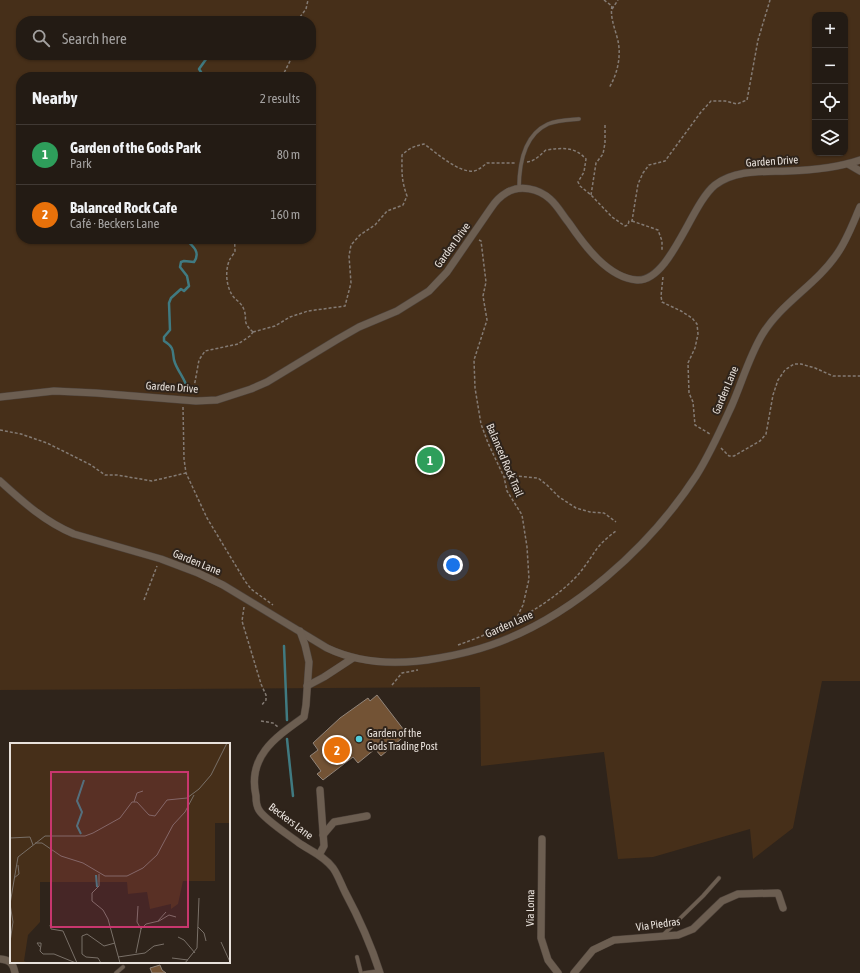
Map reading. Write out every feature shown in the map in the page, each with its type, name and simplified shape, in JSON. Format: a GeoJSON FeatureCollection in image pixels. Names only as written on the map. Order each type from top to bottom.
{"type":"FeatureCollection","features":[{"type":"Feature","properties":{"kind":"street","name":"Garden Drive"},"geometry":{"type":"LineString","coordinates":[[0,397],[54,391],[96,392],[191,400],[217,400],[251,390],[359,327],[397,311],[429,291],[447,272],[499,198],[507,192],[518,189],[531,189],[541,193],[551,200],[581,241],[611,270],[627,278],[638,280],[649,277],[663,265],[707,194],[726,178],[737,174],[754,172],[824,168],[848,164],[860,160]]}},
{"type":"Feature","properties":{"kind":"street"},"geometry":{"type":"LineString","coordinates":[[848,164],[860,171]]}},
{"type":"Feature","properties":{"kind":"street","name":"Garden Lane"},"geometry":{"type":"LineString","coordinates":[[0,481],[36,512],[61,529],[160,559],[198,573],[223,585],[338,654],[352,658],[380,662],[408,662],[460,654],[490,646],[520,634],[578,599],[636,551],[664,520],[697,475],[715,442],[762,335],[777,315],[818,276],[836,255],[860,207]]}},
{"type":"Feature","properties":{"kind":"street","name":"Beckers Lane"},"geometry":{"type":"LineString","coordinates":[[300,631],[308,658],[304,717],[284,731],[262,753],[257,761],[254,782],[259,810],[267,819],[319,855],[334,869],[358,918],[380,972]]}},
{"type":"Feature","properties":{"kind":"street"},"geometry":{"type":"LineString","coordinates":[[307,686],[324,677],[352,658]]}},
{"type":"Feature","properties":{"kind":"street"},"geometry":{"type":"LineString","coordinates":[[319,855],[324,846],[320,790]]}},
{"type":"Feature","properties":{"kind":"street"},"geometry":{"type":"LineString","coordinates":[[323,835],[334,822],[367,816]]}},
{"type":"Feature","properties":{"kind":"street","name":"Via Loma"},"geometry":{"type":"LineString","coordinates":[[542,839],[541,938],[548,960],[558,973]]}},
{"type":"Feature","properties":{"kind":"street","name":"Via Piedras"},"geometry":{"type":"LineString","coordinates":[[574,973],[593,950],[614,940],[678,935],[693,929],[722,902],[738,894],[778,893],[783,908]]}},
{"type":"Feature","properties":{"kind":"street"},"geometry":{"type":"LineString","coordinates":[[0,959],[8,960],[10,962]]}},
{"type":"Feature","properties":{"kind":"street"},"geometry":{"type":"LineString","coordinates":[[10,963],[15,973]]}},
{"type":"Feature","properties":{"kind":"lane"},"geometry":{"type":"LineString","coordinates":[[518,189],[518,175],[521,163],[528,144],[537,133],[547,124],[559,120],[579,119]]}},
{"type":"Feature","properties":{"kind":"lane"},"geometry":{"type":"LineString","coordinates":[[662,936],[703,896],[719,878]]}},
{"type":"Feature","properties":{"kind":"lane"},"geometry":{"type":"LineString","coordinates":[[357,957],[361,973]]}},
{"type":"Feature","properties":{"kind":"lane"},"geometry":{"type":"LineString","coordinates":[[116,973],[123,967]]}},
{"type":"Feature","properties":{"kind":"lane"},"geometry":{"type":"LineString","coordinates":[[364,973],[380,972]]}},
{"type":"Feature","properties":{"kind":"path"},"geometry":{"type":"LineString","coordinates":[[301,16],[306,9],[308,0]]}},
{"type":"Feature","properties":{"kind":"path"},"geometry":{"type":"LineString","coordinates":[[604,0],[612,6],[611,10],[618,38],[619,53],[616,74],[609,88]]}},
{"type":"Feature","properties":{"kind":"path"},"geometry":{"type":"LineString","coordinates":[[611,10],[618,0]]}},
{"type":"Feature","properties":{"kind":"path"},"geometry":{"type":"LineString","coordinates":[[632,221],[632,212],[637,199],[638,184],[649,165],[665,160],[711,101],[725,101],[737,104],[747,100],[758,40],[770,0]]}},
{"type":"Feature","properties":{"kind":"path"},"geometry":{"type":"LineString","coordinates":[[284,72],[290,60]]}},
{"type":"Feature","properties":{"kind":"path"},"geometry":{"type":"LineString","coordinates":[[592,195],[596,162],[603,154],[605,143],[605,123]]}},
{"type":"Feature","properties":{"kind":"path"},"geometry":{"type":"LineString","coordinates":[[276,607],[251,588],[245,581],[207,518],[186,473],[184,459],[183,407],[191,400],[199,360],[205,352],[238,344],[250,336],[253,332],[275,326],[290,317],[308,311],[345,306],[351,284],[349,256],[351,245],[360,235],[375,225],[387,211],[403,205],[407,196],[402,183],[401,175],[402,155],[413,146],[424,144],[440,155],[444,160],[468,171],[480,169],[490,162],[531,162],[546,150],[570,148],[582,154],[586,159],[584,172],[578,182],[580,186],[592,195],[612,217],[625,226],[628,225],[629,221],[632,221]]}},
{"type":"Feature","properties":{"kind":"path"},"geometry":{"type":"LineString","coordinates":[[632,221],[658,230],[662,241],[663,265]]}},
{"type":"Feature","properties":{"kind":"path","name":"Balanced Rock Trail"},"geometry":{"type":"LineString","coordinates":[[474,234],[481,241],[486,282],[483,296],[487,320],[474,360],[475,388],[481,424],[504,477],[507,491],[522,515],[527,547],[529,579],[523,605],[514,621]]}},
{"type":"Feature","properties":{"kind":"path"},"geometry":{"type":"LineString","coordinates":[[234,244],[235,252],[228,265],[227,280],[230,293],[236,301],[242,304],[245,312],[244,321],[248,328],[253,332]]}},
{"type":"Feature","properties":{"kind":"path"},"geometry":{"type":"LineString","coordinates":[[0,430],[21,434],[46,443],[92,465],[105,476],[123,476],[152,480],[186,473]]}},
{"type":"Feature","properties":{"kind":"path"},"geometry":{"type":"LineString","coordinates":[[504,477],[515,476],[538,478],[548,485],[559,497],[576,508],[604,514],[616,522]]}},
{"type":"Feature","properties":{"kind":"path"},"geometry":{"type":"LineString","coordinates":[[453,647],[492,633],[551,598],[574,580],[587,565],[597,549],[616,531]]}},
{"type":"Feature","properties":{"kind":"path"},"geometry":{"type":"LineString","coordinates":[[144,600],[160,559]]}},
{"type":"Feature","properties":{"kind":"path"},"geometry":{"type":"LineString","coordinates":[[251,588],[246,599],[242,620],[261,684],[266,694],[266,700],[261,706]]}},
{"type":"Feature","properties":{"kind":"path"},"geometry":{"type":"LineString","coordinates":[[392,685],[402,673],[420,669]]}},
{"type":"Feature","properties":{"kind":"path"},"geometry":{"type":"LineString","coordinates":[[261,721],[273,723],[284,731]]}},
{"type":"Feature","properties":{"kind":"shaded area"},"geometry":{"type":"Polygon","coordinates":[[[0,0],[860,0],[860,681],[822,681],[793,828],[753,859],[750,829],[653,857],[618,859],[604,752],[481,766],[480,687],[0,690],[0,0]]]}},
{"type":"Feature","properties":{"kind":"building","name":"Garden of the Gods Trading Post"},"geometry":{"type":"Polygon","coordinates":[[[377,695],[407,734],[381,756],[375,749],[358,763],[353,757],[323,780],[317,774],[321,771],[310,756],[318,750],[313,743],[340,718],[368,698],[370,701],[377,695]]]}},
{"type":"Feature","properties":{"kind":"building"},"geometry":{"type":"Polygon","coordinates":[[[160,965],[162,970],[166,973],[152,973],[150,968],[160,965]]]}},
{"type":"Feature","properties":{"kind":"waterway"},"geometry":{"type":"LineString","coordinates":[[201,72],[199,69],[205,60]]}},
{"type":"Feature","properties":{"kind":"waterway"},"geometry":{"type":"LineString","coordinates":[[188,390],[175,363],[171,346],[164,341],[164,337],[170,330],[169,303],[171,298],[181,289],[184,291],[189,286],[187,276],[180,267],[181,262],[194,262],[196,258],[197,255],[195,249],[190,244]]}},
{"type":"Feature","properties":{"kind":"waterway"},"geometry":{"type":"LineString","coordinates":[[284,646],[287,720]]}},
{"type":"Feature","properties":{"kind":"waterway"},"geometry":{"type":"LineString","coordinates":[[287,739],[293,796]]}},
{"type":"Feature","properties":{"kind":"place","name":"Garden of the Gods Park"},"geometry":{"type":"Point","coordinates":[430,460]}},
{"type":"Feature","properties":{"kind":"place","name":"Garden of the Gods Trading Post"},"geometry":{"type":"Point","coordinates":[359,739]}},
{"type":"Feature","properties":{"kind":"place","name":"Balanced Rock Cafe"},"geometry":{"type":"Point","coordinates":[337,750]}}]}
